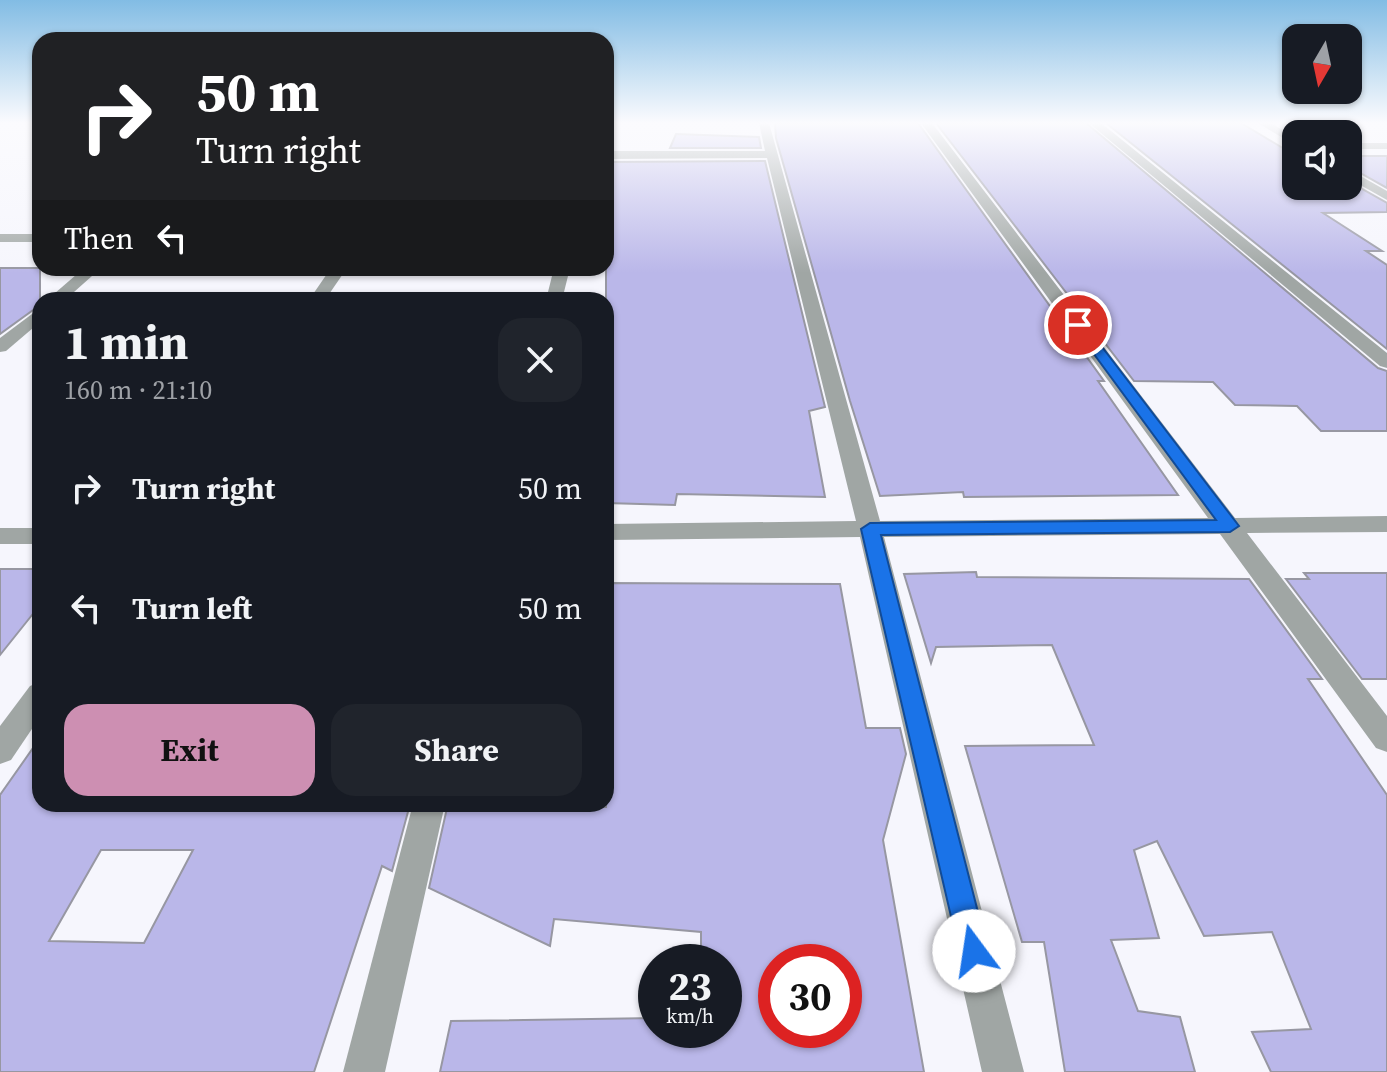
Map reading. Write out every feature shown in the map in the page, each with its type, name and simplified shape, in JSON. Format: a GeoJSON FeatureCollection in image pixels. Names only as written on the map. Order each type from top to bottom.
{"type":"FeatureCollection","features":[{"type":"Feature","properties":{"kind":"street"},"geometry":{"type":"LineString","coordinates":[[777,173],[870,529],[1003,1072]]}},
{"type":"Feature","properties":{"kind":"street"},"geometry":{"type":"LineString","coordinates":[[964,173],[1387,739]]}},
{"type":"Feature","properties":{"kind":"street"},"geometry":{"type":"LineString","coordinates":[[1155,173],[1387,362]]}},
{"type":"Feature","properties":{"kind":"street"},"geometry":{"type":"LineString","coordinates":[[1362,181],[1387,196]]}},
{"type":"Feature","properties":{"kind":"street"},"geometry":{"type":"LineString","coordinates":[[0,238],[32,238]]}},
{"type":"Feature","properties":{"kind":"street"},"geometry":{"type":"LineString","coordinates":[[64,292],[84,276]]}},
{"type":"Feature","properties":{"kind":"street"},"geometry":{"type":"LineString","coordinates":[[0,347],[32,320]]}},
{"type":"Feature","properties":{"kind":"street"},"geometry":{"type":"LineString","coordinates":[[614,532],[1387,524]]}},
{"type":"Feature","properties":{"kind":"street"},"geometry":{"type":"LineString","coordinates":[[0,536],[32,536]]}},
{"type":"Feature","properties":{"kind":"street"},"geometry":{"type":"LineString","coordinates":[[0,750],[32,705]]}},
{"type":"Feature","properties":{"kind":"street"},"geometry":{"type":"LineString","coordinates":[[364,1072],[427,812]]}},
{"type":"Feature","properties":{"kind":"building"},"geometry":{"type":"Polygon","coordinates":[[[614,173],[768,173],[825,407],[809,411],[825,497],[677,494],[675,505],[614,503],[614,292],[606,292],[606,276],[614,276],[614,173]]]}},
{"type":"Feature","properties":{"kind":"building"},"geometry":{"type":"Polygon","coordinates":[[[786,173],[954,173],[1104,381],[1098,381],[1178,495],[964,497],[963,492],[880,496],[786,173]]]}},
{"type":"Feature","properties":{"kind":"building"},"geometry":{"type":"Polygon","coordinates":[[[974,173],[1146,173],[1378,368],[1387,371],[1387,431],[1321,431],[1297,406],[1235,405],[1213,382],[1134,381],[974,173]]]}},
{"type":"Feature","properties":{"kind":"building"},"geometry":{"type":"Polygon","coordinates":[[[1168,173],[1282,173],[1282,200],[1362,200],[1362,189],[1387,203],[1387,212],[1323,213],[1382,251],[1366,251],[1387,265],[1387,349],[1168,173]]]}},
{"type":"Feature","properties":{"kind":"building"},"geometry":{"type":"Polygon","coordinates":[[[1362,173],[1387,173],[1387,188],[1362,174],[1362,173]]]}},
{"type":"Feature","properties":{"kind":"building"},"geometry":{"type":"Polygon","coordinates":[[[0,268],[32,268],[32,276],[40,276],[40,292],[32,292],[32,311],[0,334],[0,268]]]}},
{"type":"Feature","properties":{"kind":"building"},"geometry":{"type":"Polygon","coordinates":[[[0,569],[32,569],[32,615],[0,655],[0,569]]]}},
{"type":"Feature","properties":{"kind":"building"},"geometry":{"type":"Polygon","coordinates":[[[976,572],[977,577],[1249,579],[1322,679],[1308,679],[1387,795],[1387,1072],[1271,1072],[1252,1032],[1311,1029],[1272,932],[1204,936],[1157,841],[1134,850],[1159,938],[1111,940],[1138,1011],[1180,1017],[1195,1072],[1065,1072],[1044,942],[1022,942],[965,746],[1094,745],[1052,645],[936,647],[931,663],[904,574],[976,572]]]}},
{"type":"Feature","properties":{"kind":"building"},"geometry":{"type":"Polygon","coordinates":[[[1304,573],[1387,573],[1387,679],[1362,679],[1286,579],[1309,579],[1304,573]]]}},
{"type":"Feature","properties":{"kind":"building"},"geometry":{"type":"Polygon","coordinates":[[[614,583],[840,584],[866,728],[900,728],[906,754],[883,840],[924,1072],[440,1072],[451,1021],[638,1018],[638,1048],[742,1048],[742,944],[701,944],[701,932],[554,919],[550,946],[429,888],[446,812],[614,812],[614,583]]]}},
{"type":"Feature","properties":{"kind":"building"},"geometry":{"type":"Polygon","coordinates":[[[32,749],[32,812],[408,812],[392,871],[382,866],[314,1072],[0,1072],[0,795],[32,749]],[[101,850],[49,941],[144,943],[193,850],[101,850]]]}},
{"type":"Feature","properties":{"kind":"route"},"geometry":{"type":"LineString","coordinates":[[974,951],[870,529],[1230,526],[1078,325]]}}]}
